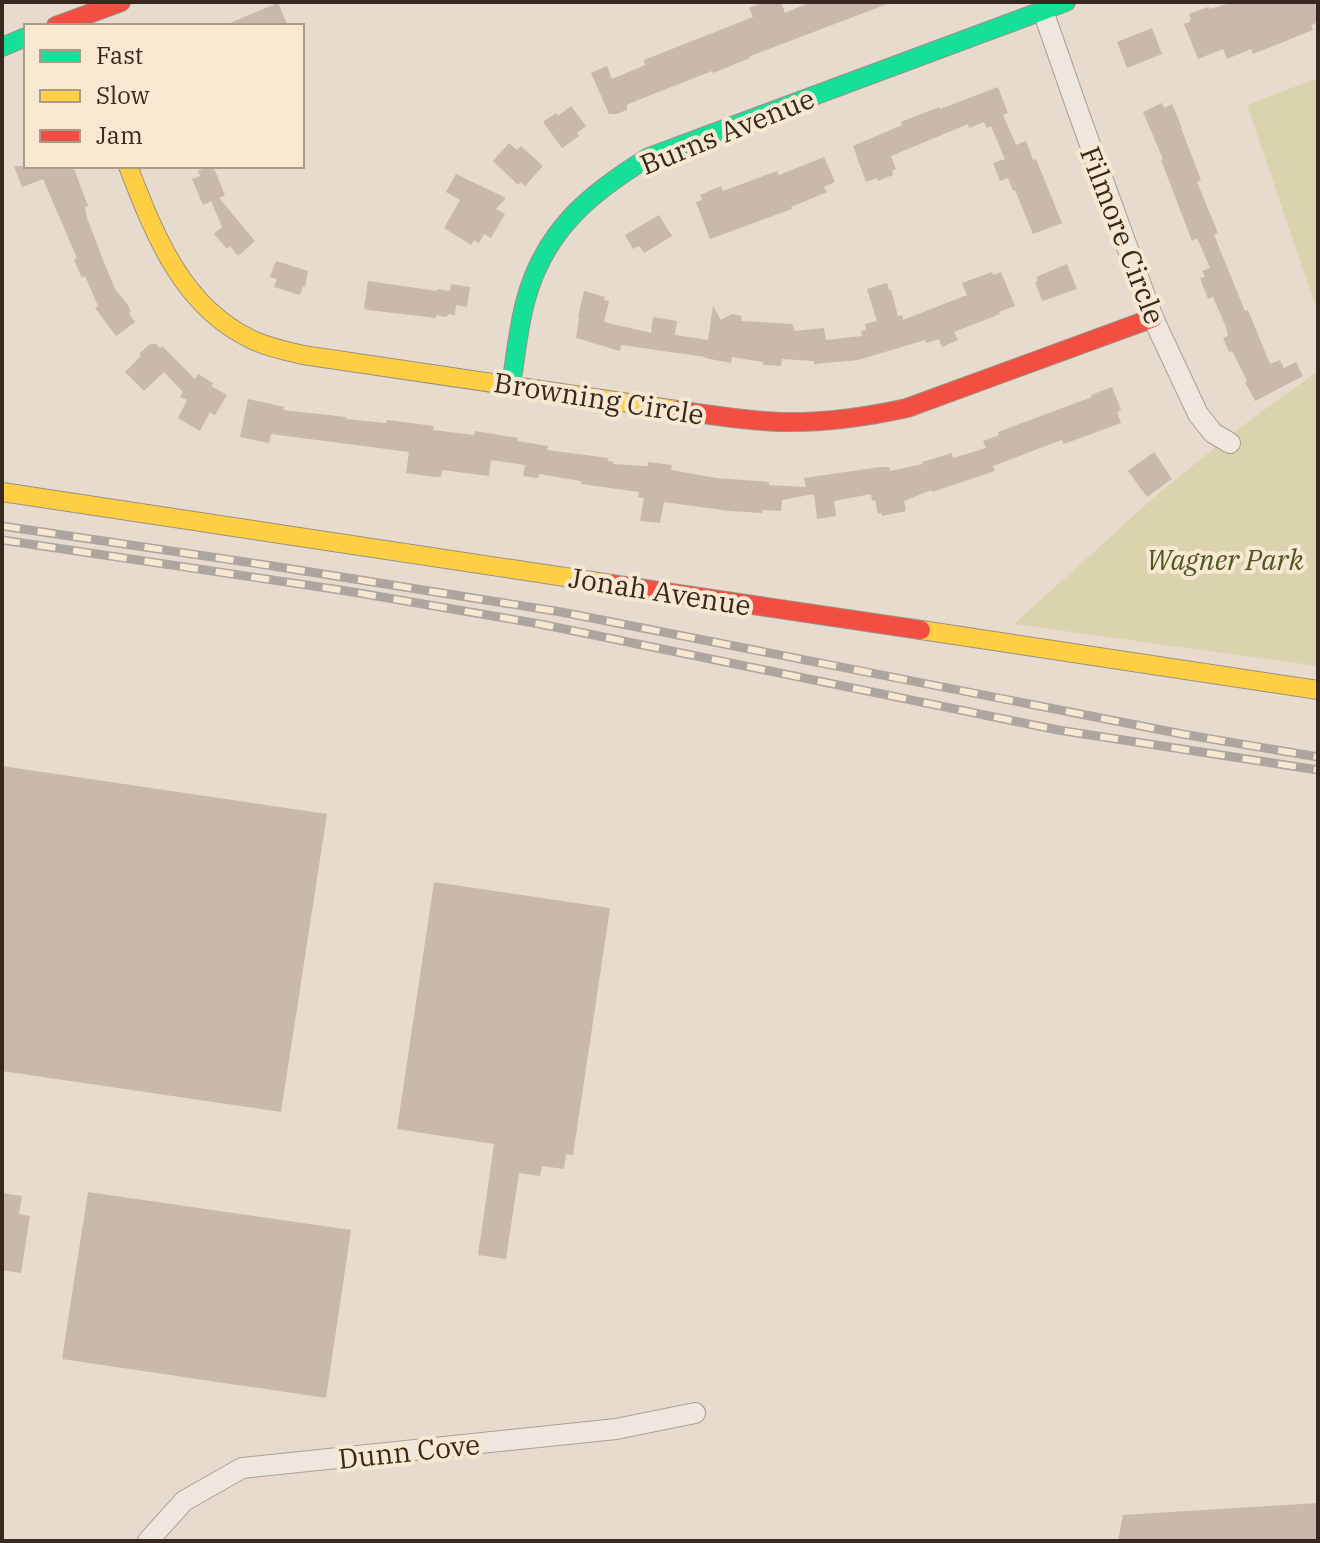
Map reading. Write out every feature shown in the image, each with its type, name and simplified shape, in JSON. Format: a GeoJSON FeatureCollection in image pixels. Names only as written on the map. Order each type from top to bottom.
{"type":"FeatureCollection","features":[{"type":"Feature","properties":{"kind":"street"},"geometry":{"type":"LineString","coordinates":[[68,24],[121,2]]}},
{"type":"Feature","properties":{"kind":"street","name":"Burns Avenue"},"geometry":{"type":"LineString","coordinates":[[511,385],[526,300],[536,268],[554,236],[596,191],[649,157],[1066,2]]}},
{"type":"Feature","properties":{"kind":"street","name":"Filmore Circle"},"geometry":{"type":"LineString","coordinates":[[1043,11],[1153,318],[1198,414],[1213,433],[1230,443]]}},
{"type":"Feature","properties":{"kind":"street"},"geometry":{"type":"LineString","coordinates":[[2,47],[24,38]]}},
{"type":"Feature","properties":{"kind":"street","name":"Browning Circle"},"geometry":{"type":"LineString","coordinates":[[129,168],[153,232],[185,288],[208,311],[254,340],[303,355],[739,419],[809,423],[842,421],[907,408],[1153,318]]}},
{"type":"Feature","properties":{"kind":"street","name":"Jonah Avenue"},"geometry":{"type":"LineString","coordinates":[[2,492],[1318,690]]}},
{"type":"Feature","properties":{"kind":"street","name":"Dunn Cove"},"geometry":{"type":"LineString","coordinates":[[148,1541],[184,1501],[242,1468],[616,1429],[695,1413]]}},
{"type":"Feature","properties":{"kind":"green space"},"geometry":{"type":"Polygon","coordinates":[[[1318,78],[1318,313],[1247,105],[1318,78]]]}},
{"type":"Feature","properties":{"kind":"green space","name":"Wagner Park"},"geometry":{"type":"Polygon","coordinates":[[[1318,371],[1318,666],[1014,624],[1160,492],[1318,371]]]}},
{"type":"Feature","properties":{"kind":"building"},"geometry":{"type":"Polygon","coordinates":[[[764,2],[781,2],[785,13],[811,2],[890,3],[638,100],[627,105],[627,110],[609,114],[591,73],[607,66],[612,79],[645,65],[644,60],[753,17],[749,8],[764,2]]]}},
{"type":"Feature","properties":{"kind":"building"},"geometry":{"type":"Polygon","coordinates":[[[1234,2],[1314,2],[1318,22],[1311,25],[1313,30],[1253,54],[1251,49],[1227,59],[1223,49],[1198,59],[1184,24],[1190,22],[1189,14],[1234,2]]]}},
{"type":"Feature","properties":{"kind":"building"},"geometry":{"type":"Polygon","coordinates":[[[278,3],[287,24],[228,24],[278,3]]]}},
{"type":"Feature","properties":{"kind":"building"},"geometry":{"type":"Polygon","coordinates":[[[1152,28],[1162,54],[1127,68],[1117,42],[1152,28]]]}},
{"type":"Feature","properties":{"kind":"building"},"geometry":{"type":"Polygon","coordinates":[[[998,87],[1008,113],[1003,115],[1016,145],[1026,141],[1062,223],[1033,234],[1008,178],[1000,181],[993,163],[1005,159],[991,126],[987,128],[984,122],[969,128],[968,124],[891,156],[896,169],[892,171],[893,175],[866,182],[853,146],[902,125],[901,122],[998,87]]]}},
{"type":"Feature","properties":{"kind":"building"},"geometry":{"type":"Polygon","coordinates":[[[1162,103],[1164,108],[1172,104],[1182,128],[1201,180],[1197,182],[1218,233],[1214,235],[1270,364],[1280,360],[1284,368],[1296,362],[1303,376],[1255,401],[1223,338],[1228,336],[1226,327],[1213,297],[1208,299],[1200,278],[1205,277],[1202,271],[1210,268],[1197,238],[1192,241],[1143,112],[1162,103]]]}},
{"type":"Feature","properties":{"kind":"building"},"geometry":{"type":"Polygon","coordinates":[[[571,106],[586,126],[577,133],[579,136],[562,148],[543,122],[571,106]]]}},
{"type":"Feature","properties":{"kind":"building"},"geometry":{"type":"Polygon","coordinates":[[[509,143],[517,150],[521,146],[543,166],[525,186],[521,182],[518,185],[493,161],[509,143]]]}},
{"type":"Feature","properties":{"kind":"building"},"geometry":{"type":"Polygon","coordinates":[[[824,157],[835,182],[824,187],[827,192],[792,209],[710,239],[696,202],[702,200],[700,195],[721,186],[723,191],[777,171],[779,175],[824,157]]]}},
{"type":"Feature","properties":{"kind":"building"},"geometry":{"type":"Polygon","coordinates":[[[14,166],[74,168],[88,206],[85,207],[87,218],[105,265],[135,322],[116,336],[95,308],[98,306],[74,260],[77,258],[43,179],[22,187],[14,166]]]}},
{"type":"Feature","properties":{"kind":"building"},"geometry":{"type":"Polygon","coordinates":[[[214,168],[225,195],[219,198],[255,241],[238,256],[214,234],[222,227],[211,201],[203,205],[192,179],[200,176],[198,171],[214,168]]]}},
{"type":"Feature","properties":{"kind":"building"},"geometry":{"type":"Polygon","coordinates":[[[456,174],[506,198],[496,209],[505,214],[491,238],[484,234],[479,243],[474,240],[471,245],[444,228],[460,200],[446,192],[456,174]]]}},
{"type":"Feature","properties":{"kind":"building"},"geometry":{"type":"Polygon","coordinates":[[[659,215],[672,236],[644,253],[639,246],[633,249],[625,235],[659,215]]]}},
{"type":"Feature","properties":{"kind":"building"},"geometry":{"type":"Polygon","coordinates":[[[276,261],[308,271],[300,295],[274,287],[277,279],[270,277],[276,261]]]}},
{"type":"Feature","properties":{"kind":"building"},"geometry":{"type":"Polygon","coordinates":[[[1067,264],[1077,289],[1042,301],[1036,277],[1067,264]]]}},
{"type":"Feature","properties":{"kind":"building"},"geometry":{"type":"Polygon","coordinates":[[[992,272],[993,275],[1001,272],[1015,306],[954,332],[958,340],[942,347],[939,339],[926,343],[925,340],[858,360],[814,364],[814,361],[782,359],[781,366],[732,357],[731,363],[621,345],[620,351],[576,338],[584,291],[609,301],[604,322],[651,333],[653,317],[677,321],[675,335],[708,340],[713,306],[721,320],[732,314],[742,316],[741,321],[792,324],[795,331],[824,328],[826,340],[862,336],[861,331],[866,330],[865,324],[877,321],[867,289],[887,283],[898,316],[902,315],[903,320],[967,295],[962,283],[992,272]]]}},
{"type":"Feature","properties":{"kind":"building"},"geometry":{"type":"Polygon","coordinates":[[[368,281],[437,291],[450,291],[451,284],[470,287],[467,307],[456,305],[455,315],[436,315],[436,318],[368,310],[364,308],[368,281]]]}},
{"type":"Feature","properties":{"kind":"building"},"geometry":{"type":"Polygon","coordinates":[[[150,344],[162,346],[195,379],[198,374],[227,395],[215,415],[210,412],[200,431],[178,418],[187,400],[180,397],[183,392],[164,372],[144,391],[125,372],[150,344]]]}},
{"type":"Feature","properties":{"kind":"building"},"geometry":{"type":"Polygon","coordinates":[[[1112,387],[1121,410],[1117,412],[1121,423],[1064,444],[1062,440],[993,466],[995,471],[931,490],[904,501],[906,511],[882,516],[878,514],[871,494],[834,501],[836,516],[817,519],[814,494],[782,500],[781,511],[762,510],[762,513],[664,502],[660,523],[640,521],[644,498],[638,497],[639,492],[581,484],[581,481],[539,474],[538,478],[523,476],[525,465],[491,460],[489,476],[442,470],[441,477],[435,477],[406,473],[409,452],[271,434],[269,443],[240,437],[248,399],[284,407],[283,410],[518,438],[517,441],[548,446],[547,450],[608,458],[613,464],[648,466],[648,462],[672,465],[671,470],[716,478],[806,487],[804,478],[880,467],[889,467],[890,471],[923,464],[952,453],[953,458],[986,448],[983,441],[999,435],[998,432],[1112,387]]]}},
{"type":"Feature","properties":{"kind":"building"},"geometry":{"type":"Polygon","coordinates":[[[1154,452],[1172,479],[1147,497],[1128,471],[1154,452]]]}},
{"type":"Feature","properties":{"kind":"building"},"geometry":{"type":"Polygon","coordinates":[[[2,766],[327,814],[281,1112],[2,1071],[2,766]]]}},
{"type":"Feature","properties":{"kind":"building"},"geometry":{"type":"Polygon","coordinates":[[[434,882],[610,908],[573,1155],[566,1154],[564,1169],[542,1166],[540,1176],[519,1173],[506,1259],[478,1255],[494,1144],[397,1129],[434,882]]]}},
{"type":"Feature","properties":{"kind":"building"},"geometry":{"type":"Polygon","coordinates":[[[88,1192],[351,1230],[326,1398],[62,1359],[88,1192]]]}},
{"type":"Feature","properties":{"kind":"building"},"geometry":{"type":"Polygon","coordinates":[[[2,1193],[22,1196],[19,1214],[30,1216],[21,1273],[2,1270],[2,1193]]]}},
{"type":"Feature","properties":{"kind":"building"},"geometry":{"type":"Polygon","coordinates":[[[1318,1503],[1318,1541],[1118,1541],[1123,1515],[1318,1503]]]}},
{"type":"Feature","properties":{"kind":"railway"},"geometry":{"type":"LineString","coordinates":[[2,526],[561,612],[1182,734],[1318,757]]}},
{"type":"Feature","properties":{"kind":"railway"},"geometry":{"type":"LineString","coordinates":[[2,540],[347,591],[540,624],[1058,730],[1318,770]]}},
{"type":"Feature","properties":{"kind":"traffic: fast"},"geometry":{"type":"LineString","coordinates":[[511,385],[523,310],[545,253],[572,216],[628,171],[649,157],[1066,2]]}},
{"type":"Feature","properties":{"kind":"traffic: fast"},"geometry":{"type":"LineString","coordinates":[[2,47],[24,38]]}},
{"type":"Feature","properties":{"kind":"traffic: slow"},"geometry":{"type":"LineString","coordinates":[[129,168],[161,244],[190,290],[230,327],[255,341],[303,355],[676,410]]}},
{"type":"Feature","properties":{"kind":"traffic: slow"},"geometry":{"type":"LineString","coordinates":[[2,492],[611,584]]}},
{"type":"Feature","properties":{"kind":"traffic: slow"},"geometry":{"type":"LineString","coordinates":[[921,630],[1318,690]]}},
{"type":"Feature","properties":{"kind":"traffic: jam"},"geometry":{"type":"LineString","coordinates":[[61,24],[121,2]]}},
{"type":"Feature","properties":{"kind":"traffic: jam"},"geometry":{"type":"LineString","coordinates":[[676,410],[782,422],[861,417],[907,408],[1153,318]]}},
{"type":"Feature","properties":{"kind":"traffic: jam"},"geometry":{"type":"LineString","coordinates":[[611,584],[921,630]]}}]}
